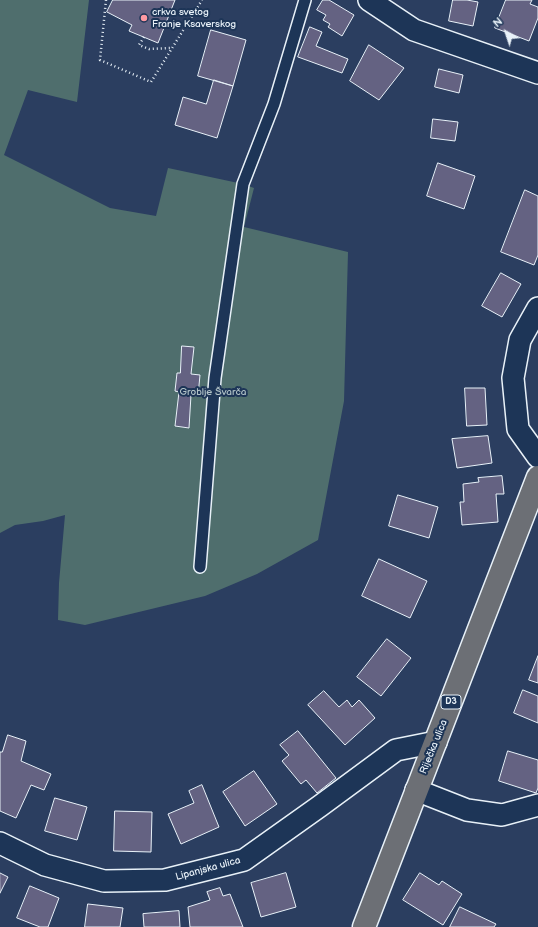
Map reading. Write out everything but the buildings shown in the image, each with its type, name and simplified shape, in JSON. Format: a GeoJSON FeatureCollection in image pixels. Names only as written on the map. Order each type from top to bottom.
{"type":"FeatureCollection","features":[{"type":"Feature","properties":{"kind":"main road","name":"Riječka ulica"},"geometry":{"type":"LineString","coordinates":[[364,927],[538,477]]}},
{"type":"Feature","properties":{"kind":"street"},"geometry":{"type":"LineString","coordinates":[[369,0],[414,30],[538,73]]}},
{"type":"Feature","properties":{"kind":"street"},"geometry":{"type":"LineString","coordinates":[[538,308],[520,340],[513,378],[518,429],[538,457]]}},
{"type":"Feature","properties":{"kind":"street","name":"Lipanjska ulica"},"geometry":{"type":"LineString","coordinates":[[0,843],[45,865],[104,881],[165,880],[244,860],[396,750],[436,742]]}},
{"type":"Feature","properties":{"kind":"street"},"geometry":{"type":"LineString","coordinates":[[416,790],[467,810],[502,814],[538,805]]}},
{"type":"Feature","properties":{"kind":"lane"},"geometry":{"type":"LineString","coordinates":[[200,567],[215,378],[243,184],[274,104],[305,0]]}},
{"type":"Feature","properties":{"kind":"path"},"geometry":{"type":"LineString","coordinates":[[106,0],[100,60],[151,82],[202,0]]}},
{"type":"Feature","properties":{"kind":"path"},"geometry":{"type":"LineString","coordinates":[[144,37],[139,45],[149,49],[172,48]]}},
{"type":"Feature","properties":{"kind":"green space","name":"Groblje Švarča"},"geometry":{"type":"Polygon","coordinates":[[[0,0],[89,0],[77,102],[28,90],[4,155],[110,208],[156,216],[168,168],[243,184],[254,188],[244,227],[348,252],[344,401],[318,540],[257,574],[205,596],[85,625],[58,620],[59,583],[65,515],[43,521],[15,525],[0,533],[0,0]]]}},
{"type":"Feature","properties":{"kind":"place","name":"crkva svetog Franje Ksaverskog"},"geometry":{"type":"Point","coordinates":[144,18]}}]}
